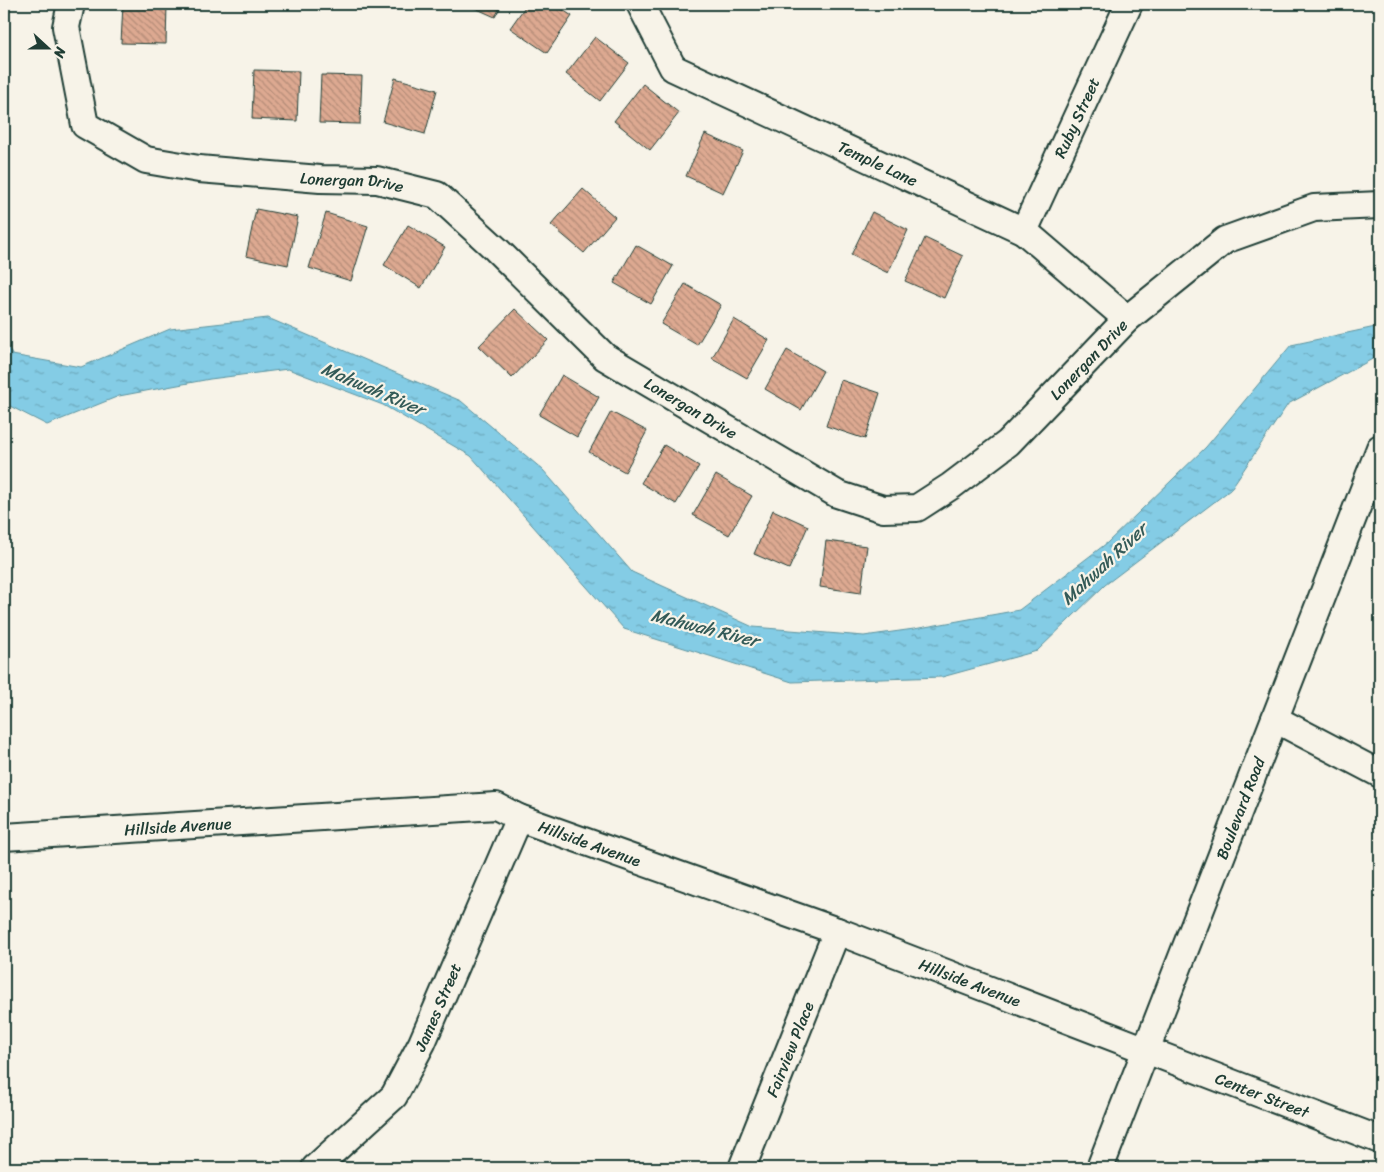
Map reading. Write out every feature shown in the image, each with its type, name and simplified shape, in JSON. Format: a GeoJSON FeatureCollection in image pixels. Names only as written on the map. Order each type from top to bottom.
{"type":"FeatureCollection","features":[{"type":"Feature","properties":{"kind":"street","name":"Lonergan Drive"},"geometry":{"type":"LineString","coordinates":[[70,4],[66,27],[85,125],[146,160],[199,169],[320,179],[377,180],[437,195],[496,249],[605,356],[837,494],[883,509],[918,508],[1008,443],[1127,319],[1225,240],[1314,208],[1380,204]]}},
{"type":"Feature","properties":{"kind":"street","name":"Temple Lane"},"geometry":{"type":"LineString","coordinates":[[640,4],[673,68],[1024,231],[1127,319]]}},
{"type":"Feature","properties":{"kind":"street","name":"Ruby Street"},"geometry":{"type":"LineString","coordinates":[[1024,231],[1129,4]]}},
{"type":"Feature","properties":{"kind":"street","name":"Boulevard Road"},"geometry":{"type":"LineString","coordinates":[[1100,1168],[1380,448]]}},
{"type":"Feature","properties":{"kind":"street"},"geometry":{"type":"LineString","coordinates":[[1275,719],[1380,774]]}},
{"type":"Feature","properties":{"kind":"street","name":"Hillside Avenue"},"geometry":{"type":"LineString","coordinates":[[4,837],[496,806],[519,818],[837,931],[1145,1050]]}},
{"type":"Feature","properties":{"kind":"street","name":"James Street"},"geometry":{"type":"LineString","coordinates":[[315,1168],[394,1096],[422,1043],[519,818]]}},
{"type":"Feature","properties":{"kind":"street","name":"Fairview Place"},"geometry":{"type":"LineString","coordinates":[[742,1168],[837,931]]}},
{"type":"Feature","properties":{"kind":"street","name":"Center Street"},"geometry":{"type":"LineString","coordinates":[[1145,1050],[1380,1140]]}},
{"type":"Feature","properties":{"kind":"water","name":"Mahwah River"},"geometry":{"type":"Polygon","coordinates":[[[268,318],[461,401],[543,470],[632,572],[753,627],[864,636],[1019,610],[1107,543],[1206,447],[1291,345],[1380,326],[1380,355],[1288,404],[1230,490],[1105,585],[1037,651],[942,677],[792,682],[624,629],[471,456],[383,405],[288,369],[210,379],[119,396],[47,425],[4,403],[4,339],[12,355],[81,367],[170,329],[268,318]]]}},
{"type":"Feature","properties":{"kind":"building"},"geometry":{"type":"Polygon","coordinates":[[[123,4],[167,4],[166,44],[121,43],[123,4]]]}},
{"type":"Feature","properties":{"kind":"building"},"geometry":{"type":"Polygon","coordinates":[[[466,4],[502,4],[495,17],[466,4]]]}},
{"type":"Feature","properties":{"kind":"building"},"geometry":{"type":"Polygon","coordinates":[[[527,4],[554,4],[572,16],[547,53],[510,28],[527,4]]]}},
{"type":"Feature","properties":{"kind":"building"},"geometry":{"type":"Polygon","coordinates":[[[595,37],[629,63],[600,101],[566,74],[595,37]]]}},
{"type":"Feature","properties":{"kind":"building"},"geometry":{"type":"Polygon","coordinates":[[[254,70],[299,71],[297,121],[252,119],[254,70]]]}},
{"type":"Feature","properties":{"kind":"building"},"geometry":{"type":"Polygon","coordinates":[[[321,75],[362,76],[360,124],[319,123],[321,75]]]}},
{"type":"Feature","properties":{"kind":"building"},"geometry":{"type":"Polygon","coordinates":[[[395,78],[437,90],[425,134],[383,122],[395,78]]]}},
{"type":"Feature","properties":{"kind":"building"},"geometry":{"type":"Polygon","coordinates":[[[643,84],[679,113],[650,150],[614,121],[643,84]]]}},
{"type":"Feature","properties":{"kind":"building"},"geometry":{"type":"Polygon","coordinates":[[[705,134],[743,151],[723,193],[686,176],[705,134]]]}},
{"type":"Feature","properties":{"kind":"building"},"geometry":{"type":"Polygon","coordinates":[[[583,189],[615,217],[584,253],[551,225],[583,189]]]}},
{"type":"Feature","properties":{"kind":"building"},"geometry":{"type":"Polygon","coordinates":[[[256,209],[298,217],[288,265],[246,256],[256,209]]]}},
{"type":"Feature","properties":{"kind":"building"},"geometry":{"type":"Polygon","coordinates":[[[872,212],[908,230],[888,273],[851,255],[872,212]]]}},
{"type":"Feature","properties":{"kind":"building"},"geometry":{"type":"Polygon","coordinates":[[[326,213],[368,226],[351,281],[309,268],[326,213]]]}},
{"type":"Feature","properties":{"kind":"building"},"geometry":{"type":"Polygon","coordinates":[[[408,225],[445,247],[421,288],[384,265],[408,225]]]}},
{"type":"Feature","properties":{"kind":"building"},"geometry":{"type":"Polygon","coordinates":[[[925,238],[963,256],[944,298],[905,281],[925,238]]]}},
{"type":"Feature","properties":{"kind":"building"},"geometry":{"type":"Polygon","coordinates":[[[636,245],[673,266],[651,304],[614,283],[636,245]]]}},
{"type":"Feature","properties":{"kind":"building"},"geometry":{"type":"Polygon","coordinates":[[[685,284],[721,305],[697,345],[661,324],[685,284]]]}},
{"type":"Feature","properties":{"kind":"building"},"geometry":{"type":"Polygon","coordinates":[[[515,309],[548,340],[512,378],[479,346],[515,309]]]}},
{"type":"Feature","properties":{"kind":"building"},"geometry":{"type":"Polygon","coordinates":[[[734,319],[769,340],[747,378],[712,358],[734,319]]]}},
{"type":"Feature","properties":{"kind":"building"},"geometry":{"type":"Polygon","coordinates":[[[787,350],[823,371],[801,410],[765,389],[787,350]]]}},
{"type":"Feature","properties":{"kind":"building"},"geometry":{"type":"Polygon","coordinates":[[[562,375],[599,397],[577,437],[539,415],[562,375]]]}},
{"type":"Feature","properties":{"kind":"building"},"geometry":{"type":"Polygon","coordinates":[[[841,380],[880,393],[865,439],[826,426],[841,380]]]}},
{"type":"Feature","properties":{"kind":"building"},"geometry":{"type":"Polygon","coordinates":[[[611,412],[647,431],[625,472],[589,452],[611,412]]]}},
{"type":"Feature","properties":{"kind":"building"},"geometry":{"type":"Polygon","coordinates":[[[664,445],[699,466],[676,504],[641,483],[664,445]]]}},
{"type":"Feature","properties":{"kind":"building"},"geometry":{"type":"Polygon","coordinates":[[[716,475],[752,496],[729,535],[693,515],[716,475]]]}},
{"type":"Feature","properties":{"kind":"building"},"geometry":{"type":"Polygon","coordinates":[[[773,510],[808,526],[789,569],[754,554],[773,510]]]}},
{"type":"Feature","properties":{"kind":"building"},"geometry":{"type":"Polygon","coordinates":[[[826,541],[867,546],[861,593],[820,587],[826,541]]]}}]}
